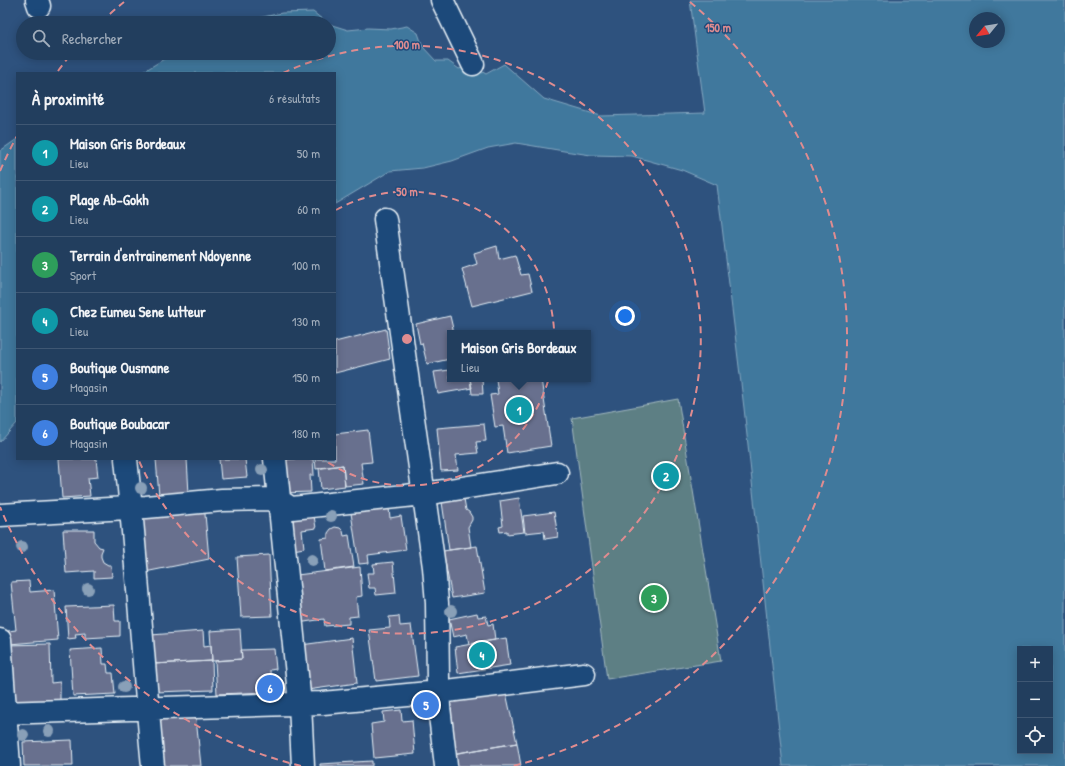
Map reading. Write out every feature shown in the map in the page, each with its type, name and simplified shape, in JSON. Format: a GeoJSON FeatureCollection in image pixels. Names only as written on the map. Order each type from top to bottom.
{"type":"FeatureCollection","features":[{"type":"Feature","properties":{"kind":"street"},"geometry":{"type":"LineString","coordinates":[[442,0],[473,64]]}},
{"type":"Feature","properties":{"kind":"street"},"geometry":{"type":"LineString","coordinates":[[385,219],[434,567],[440,721],[446,766]]}},
{"type":"Feature","properties":{"kind":"street"},"geometry":{"type":"LineString","coordinates":[[126,460],[153,766]]}},
{"type":"Feature","properties":{"kind":"street"},"geometry":{"type":"LineString","coordinates":[[275,460],[300,704],[303,766]]}},
{"type":"Feature","properties":{"kind":"street"},"geometry":{"type":"LineString","coordinates":[[0,515],[131,508],[222,500],[270,499],[280,501],[292,508],[424,494],[557,473]]}},
{"type":"Feature","properties":{"kind":"street"},"geometry":{"type":"LineString","coordinates":[[0,640],[2,713],[9,766]]}},
{"type":"Feature","properties":{"kind":"street"},"geometry":{"type":"LineString","coordinates":[[2,713],[323,703],[439,692],[584,674]]}},
{"type":"Feature","properties":{"kind":"green space"},"geometry":{"type":"Polygon","coordinates":[[[678,399],[721,661],[607,679],[572,418],[678,399]]]}},
{"type":"Feature","properties":{"kind":"water"},"geometry":{"type":"Polygon","coordinates":[[[690,0],[1065,0],[1065,766],[783,766],[744,408],[717,185],[682,170],[632,156],[591,155],[516,143],[488,148],[452,161],[423,168],[390,171],[336,203],[336,72],[143,72],[162,60],[336,60],[336,26],[348,30],[368,28],[391,29],[407,26],[418,33],[423,47],[436,61],[448,61],[459,69],[464,67],[463,60],[486,74],[504,64],[544,99],[601,116],[705,113],[690,0]]]}},
{"type":"Feature","properties":{"kind":"water"},"geometry":{"type":"Polygon","coordinates":[[[313,12],[318,16],[268,16],[282,13],[313,12]]]}},
{"type":"Feature","properties":{"kind":"water"},"geometry":{"type":"Polygon","coordinates":[[[16,140],[16,424],[0,442],[0,151],[16,140]]]}},
{"type":"Feature","properties":{"kind":"building"},"geometry":{"type":"Polygon","coordinates":[[[497,246],[499,259],[515,255],[521,275],[528,274],[532,291],[472,306],[462,269],[477,264],[474,253],[497,246]]]}},
{"type":"Feature","properties":{"kind":"building"},"geometry":{"type":"Polygon","coordinates":[[[450,316],[453,330],[447,330],[447,360],[427,364],[422,343],[420,344],[416,324],[450,316]]]}},
{"type":"Feature","properties":{"kind":"building"},"geometry":{"type":"Polygon","coordinates":[[[386,329],[390,359],[336,373],[336,342],[386,329]]]}},
{"type":"Feature","properties":{"kind":"building"},"geometry":{"type":"Polygon","coordinates":[[[447,370],[447,382],[471,382],[472,388],[438,394],[434,372],[447,370]]]}},
{"type":"Feature","properties":{"kind":"building"},"geometry":{"type":"Polygon","coordinates":[[[470,382],[482,382],[483,394],[472,394],[470,382]]]}},
{"type":"Feature","properties":{"kind":"building"},"geometry":{"type":"Polygon","coordinates":[[[496,382],[541,382],[551,446],[507,453],[503,426],[495,427],[490,395],[498,394],[496,382]]]}},
{"type":"Feature","properties":{"kind":"building"},"geometry":{"type":"Polygon","coordinates":[[[484,424],[486,441],[476,442],[478,453],[456,455],[458,470],[441,471],[437,428],[484,424]]]}},
{"type":"Feature","properties":{"kind":"building"},"geometry":{"type":"Polygon","coordinates":[[[368,430],[372,462],[361,463],[364,484],[345,486],[343,465],[316,469],[315,460],[336,460],[336,434],[368,430]]]}},
{"type":"Feature","properties":{"kind":"building"},"geometry":{"type":"Polygon","coordinates":[[[59,460],[96,460],[98,477],[88,478],[90,496],[62,498],[59,460]]]}},
{"type":"Feature","properties":{"kind":"building"},"geometry":{"type":"Polygon","coordinates":[[[156,460],[187,460],[189,494],[159,496],[156,460]]]}},
{"type":"Feature","properties":{"kind":"building"},"geometry":{"type":"Polygon","coordinates":[[[219,460],[245,460],[247,477],[221,479],[219,460]]]}},
{"type":"Feature","properties":{"kind":"building"},"geometry":{"type":"Polygon","coordinates":[[[280,460],[313,460],[314,475],[310,475],[311,492],[282,493],[280,460]]]}},
{"type":"Feature","properties":{"kind":"building"},"geometry":{"type":"Polygon","coordinates":[[[343,465],[345,486],[321,489],[319,468],[343,465]]]}},
{"type":"Feature","properties":{"kind":"building"},"geometry":{"type":"Polygon","coordinates":[[[519,498],[524,532],[507,534],[507,531],[500,532],[499,527],[503,526],[500,501],[519,498]]]}},
{"type":"Feature","properties":{"kind":"building"},"geometry":{"type":"Polygon","coordinates":[[[464,499],[466,510],[472,517],[468,527],[471,547],[449,550],[442,502],[464,499]]]}},
{"type":"Feature","properties":{"kind":"building"},"geometry":{"type":"Polygon","coordinates":[[[204,503],[209,559],[145,572],[142,514],[204,503]]]}},
{"type":"Feature","properties":{"kind":"building"},"geometry":{"type":"Polygon","coordinates":[[[389,508],[390,518],[401,516],[406,550],[368,555],[369,563],[359,564],[351,513],[389,508]]]}},
{"type":"Feature","properties":{"kind":"building"},"geometry":{"type":"Polygon","coordinates":[[[313,510],[316,528],[302,530],[304,548],[293,550],[283,514],[313,510]]]}},
{"type":"Feature","properties":{"kind":"building"},"geometry":{"type":"Polygon","coordinates":[[[554,512],[558,537],[545,539],[544,531],[525,533],[523,516],[554,512]]]}},
{"type":"Feature","properties":{"kind":"building"},"geometry":{"type":"Polygon","coordinates":[[[335,527],[340,528],[343,531],[344,536],[349,535],[354,567],[325,571],[321,539],[328,538],[328,533],[335,527]]]}},
{"type":"Feature","properties":{"kind":"building"},"geometry":{"type":"Polygon","coordinates":[[[63,530],[94,530],[94,541],[99,547],[103,548],[101,557],[103,562],[111,565],[112,577],[94,578],[94,571],[66,573],[63,530]]]}},
{"type":"Feature","properties":{"kind":"building"},"geometry":{"type":"Polygon","coordinates":[[[477,546],[485,593],[452,598],[443,551],[477,546]]]}},
{"type":"Feature","properties":{"kind":"building"},"geometry":{"type":"Polygon","coordinates":[[[269,555],[272,616],[241,617],[237,557],[269,555]]]}},
{"type":"Feature","properties":{"kind":"building"},"geometry":{"type":"Polygon","coordinates":[[[393,562],[396,593],[376,595],[375,588],[369,588],[367,573],[374,573],[373,564],[393,562]]]}},
{"type":"Feature","properties":{"kind":"building"},"geometry":{"type":"Polygon","coordinates":[[[360,567],[362,596],[356,597],[358,616],[349,617],[349,624],[325,626],[324,619],[298,623],[297,575],[360,567]]]}},
{"type":"Feature","properties":{"kind":"building"},"geometry":{"type":"Polygon","coordinates":[[[29,581],[30,592],[54,590],[58,640],[9,644],[8,631],[16,630],[11,582],[29,581]]]}},
{"type":"Feature","properties":{"kind":"building"},"geometry":{"type":"Polygon","coordinates":[[[114,605],[115,621],[120,621],[120,636],[85,638],[85,633],[75,634],[76,638],[68,639],[66,607],[114,605]]]}},
{"type":"Feature","properties":{"kind":"building"},"geometry":{"type":"Polygon","coordinates":[[[477,613],[478,617],[486,616],[488,625],[493,624],[495,640],[469,644],[467,634],[453,637],[449,619],[477,613]]]}},
{"type":"Feature","properties":{"kind":"building"},"geometry":{"type":"Polygon","coordinates":[[[399,616],[400,626],[411,625],[418,676],[376,681],[369,630],[390,628],[389,617],[399,616]]]}},
{"type":"Feature","properties":{"kind":"building"},"geometry":{"type":"Polygon","coordinates":[[[240,629],[242,659],[212,661],[210,631],[240,629]]]}},
{"type":"Feature","properties":{"kind":"building"},"geometry":{"type":"Polygon","coordinates":[[[203,631],[204,646],[211,645],[212,661],[153,664],[151,635],[203,631]]]}},
{"type":"Feature","properties":{"kind":"building"},"geometry":{"type":"Polygon","coordinates":[[[352,638],[357,683],[307,690],[301,645],[352,638]]]}},
{"type":"Feature","properties":{"kind":"building"},"geometry":{"type":"Polygon","coordinates":[[[506,638],[510,665],[458,673],[455,647],[506,638]]]}},
{"type":"Feature","properties":{"kind":"building"},"geometry":{"type":"Polygon","coordinates":[[[50,644],[51,683],[60,682],[60,704],[10,705],[7,645],[50,644]]]}},
{"type":"Feature","properties":{"kind":"building"},"geometry":{"type":"Polygon","coordinates":[[[102,648],[103,664],[107,664],[108,673],[113,673],[115,694],[73,696],[70,650],[102,648]]]}},
{"type":"Feature","properties":{"kind":"building"},"geometry":{"type":"Polygon","coordinates":[[[274,649],[276,669],[270,670],[271,692],[217,694],[215,661],[242,659],[241,650],[274,649]]]}},
{"type":"Feature","properties":{"kind":"building"},"geometry":{"type":"Polygon","coordinates":[[[212,661],[213,690],[155,692],[153,664],[212,661]]]}},
{"type":"Feature","properties":{"kind":"building"},"geometry":{"type":"Polygon","coordinates":[[[505,688],[517,743],[452,754],[441,700],[505,688]]]}},
{"type":"Feature","properties":{"kind":"building"},"geometry":{"type":"Polygon","coordinates":[[[195,709],[201,766],[162,766],[156,712],[195,709]]]}},
{"type":"Feature","properties":{"kind":"building"},"geometry":{"type":"Polygon","coordinates":[[[401,710],[402,721],[412,720],[415,754],[374,758],[371,724],[384,722],[383,712],[401,710]]]}},
{"type":"Feature","properties":{"kind":"building"},"geometry":{"type":"Polygon","coordinates":[[[72,740],[73,766],[24,766],[23,742],[72,740]]]}},
{"type":"Feature","properties":{"kind":"building"},"geometry":{"type":"Polygon","coordinates":[[[517,743],[521,766],[454,766],[452,754],[517,743]]]}},
{"type":"Feature","properties":{"kind":"building"},"geometry":{"type":"Polygon","coordinates":[[[372,761],[372,766],[320,766],[320,764],[372,761]]]}},
{"type":"Feature","properties":{"kind":"place","name":"Maison Gris Bordeaux"},"geometry":{"type":"Point","coordinates":[519,410]}},
{"type":"Feature","properties":{"kind":"place","name":"Plage Ab-Gokh"},"geometry":{"type":"Point","coordinates":[666,476]}},
{"type":"Feature","properties":{"kind":"place","name":"Terrain d'entrainement Ndoyenne"},"geometry":{"type":"Point","coordinates":[654,598]}},
{"type":"Feature","properties":{"kind":"place","name":"Chez Eumeu Sene lutteur"},"geometry":{"type":"Point","coordinates":[482,655]}},
{"type":"Feature","properties":{"kind":"place","name":"Boutique Boubacar"},"geometry":{"type":"Point","coordinates":[270,688]}},
{"type":"Feature","properties":{"kind":"place","name":"Boutique Ousmane"},"geometry":{"type":"Point","coordinates":[426,705]}}]}
